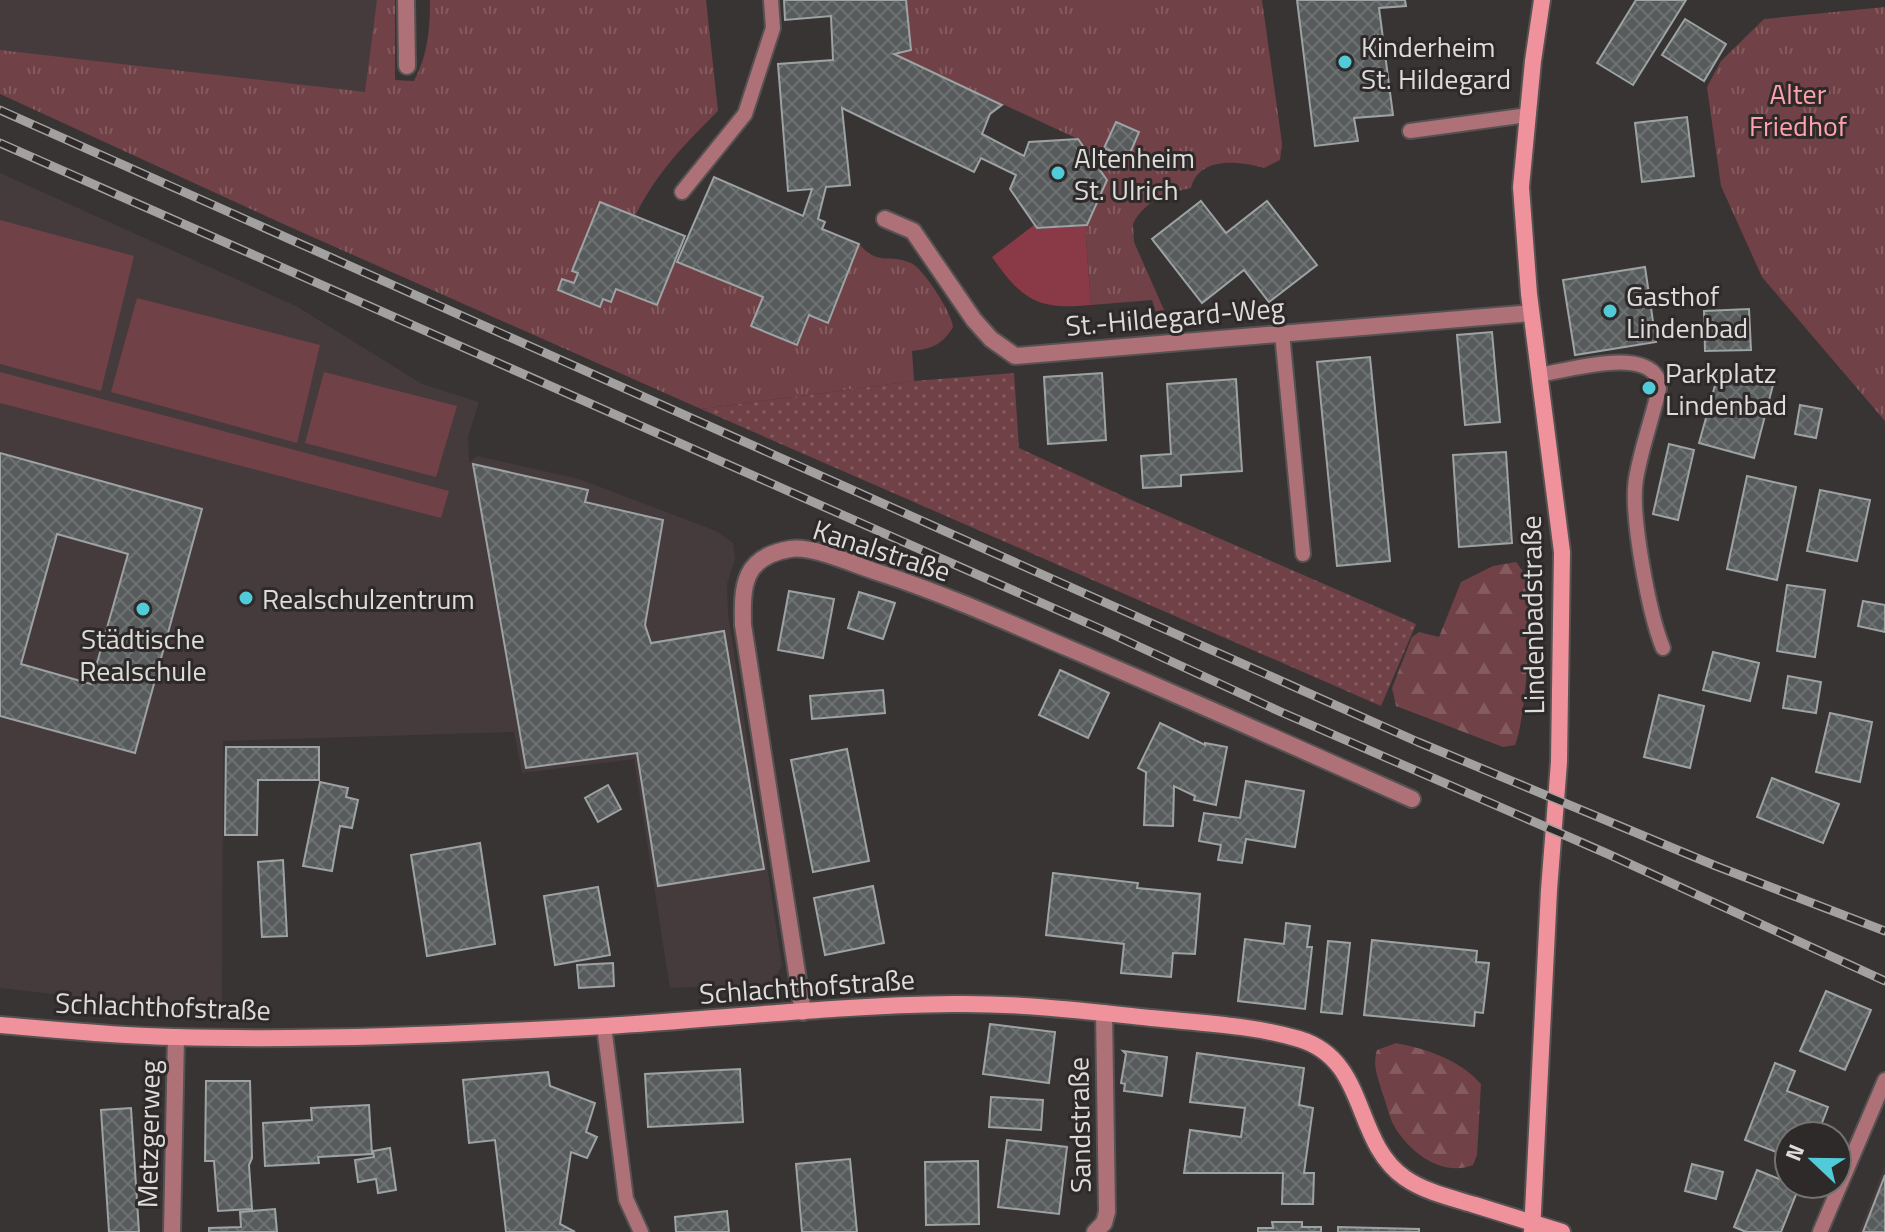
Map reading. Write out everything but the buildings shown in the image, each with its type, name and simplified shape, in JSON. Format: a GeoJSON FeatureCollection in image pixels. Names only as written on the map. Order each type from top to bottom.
{"type":"FeatureCollection","features":[{"type":"Feature","properties":{"kind":"street"},"geometry":{"type":"LineString","coordinates":[[406,0],[407,66]]}},
{"type":"Feature","properties":{"kind":"street","name":"Lindenbadstraße"},"geometry":{"type":"LineString","coordinates":[[1532,1228],[1549,890],[1559,762],[1562,552],[1531,313],[1521,187],[1542,0]]}},
{"type":"Feature","properties":{"kind":"street"},"geometry":{"type":"LineString","coordinates":[[1533,61],[1554,0]]}},
{"type":"Feature","properties":{"kind":"street","name":"St.-Hildegard-Weg"},"geometry":{"type":"LineString","coordinates":[[885,219],[913,231],[974,320],[991,339],[1015,356],[1531,313]]}},
{"type":"Feature","properties":{"kind":"street","name":"Kanalstraße"},"geometry":{"type":"LineString","coordinates":[[803,1012],[743,625],[744,583],[750,569],[766,556],[793,548],[923,587],[1412,799]]}},
{"type":"Feature","properties":{"kind":"street","name":"Schlachthofstraße"},"geometry":{"type":"LineString","coordinates":[[0,1025],[176,1037],[395,1035],[604,1026],[954,1004],[1104,1013],[1267,1032],[1321,1048],[1339,1063],[1353,1084],[1359,1109],[1373,1135],[1395,1169],[1407,1180],[1532,1228],[1562,1232]]}},
{"type":"Feature","properties":{"kind":"street","name":"Sandstraße"},"geometry":{"type":"LineString","coordinates":[[1095,1232],[1104,1223],[1107,1212],[1104,1013]]}},
{"type":"Feature","properties":{"kind":"street","name":"Metzgerweg"},"geometry":{"type":"LineString","coordinates":[[172,1232],[176,1037]]}},
{"type":"Feature","properties":{"kind":"lane"},"geometry":{"type":"LineString","coordinates":[[682,192],[745,114],[773,28],[771,0]]}},
{"type":"Feature","properties":{"kind":"lane"},"geometry":{"type":"LineString","coordinates":[[1410,131],[1528,115]]}},
{"type":"Feature","properties":{"kind":"lane"},"geometry":{"type":"LineString","coordinates":[[1282,333],[1303,554]]}},
{"type":"Feature","properties":{"kind":"lane"},"geometry":{"type":"LineString","coordinates":[[1539,375],[1605,361],[1645,366],[1657,377],[1659,389],[1635,481],[1639,538],[1656,630],[1663,648]]}},
{"type":"Feature","properties":{"kind":"lane"},"geometry":{"type":"LineString","coordinates":[[604,1026],[626,1199],[641,1232]]}},
{"type":"Feature","properties":{"kind":"lane"},"geometry":{"type":"LineString","coordinates":[[1820,1232],[1885,1080]]}},
{"type":"Feature","properties":{"kind":"shaded area"},"geometry":{"type":"Polygon","coordinates":[[[0,0],[378,0],[375,108],[0,71],[0,0]]]}},
{"type":"Feature","properties":{"kind":"shaded area","name":"Realschulzentrum"},"geometry":{"type":"Polygon","coordinates":[[[0,173],[296,306],[422,384],[479,402],[468,437],[469,463],[477,456],[579,479],[716,531],[733,543],[735,559],[727,584],[728,614],[782,965],[772,983],[670,988],[634,759],[522,773],[514,732],[223,741],[222,1006],[123,1002],[0,988],[0,173]]]}},
{"type":"Feature","properties":{"kind":"shaded area"},"geometry":{"type":"Polygon","coordinates":[[[1034,225],[1037,229],[1085,226],[1091,305],[1058,306],[1033,299],[1013,284],[992,257],[1034,225]]]}},
{"type":"Feature","properties":{"kind":"shaded area"},"geometry":{"type":"Polygon","coordinates":[[[1885,1165],[1885,1232],[1859,1232],[1874,1194],[1885,1165]]]}},
{"type":"Feature","properties":{"kind":"green space"},"geometry":{"type":"Polygon","coordinates":[[[377,0],[395,0],[395,80],[414,81],[427,42],[430,0],[706,0],[718,111],[662,172],[635,216],[600,202],[572,271],[578,273],[574,283],[562,279],[558,290],[600,307],[603,299],[611,302],[616,289],[657,305],[677,262],[763,297],[751,326],[796,345],[809,315],[828,323],[859,244],[872,255],[903,260],[916,267],[942,302],[953,327],[936,345],[912,351],[914,381],[701,409],[281,223],[0,94],[0,50],[365,92],[377,0]]]}},
{"type":"Feature","properties":{"kind":"green space"},"geometry":{"type":"Polygon","coordinates":[[[906,0],[1262,0],[1282,143],[1280,160],[1264,168],[1232,163],[1211,166],[1202,170],[1191,188],[1165,196],[1143,209],[1133,224],[1134,242],[1168,319],[1169,330],[1162,331],[1152,300],[1091,305],[1085,226],[1107,180],[1078,139],[894,54],[911,49],[906,0]]]}},
{"type":"Feature","properties":{"kind":"green space"},"geometry":{"type":"Polygon","coordinates":[[[1097,0],[1144,0],[1148,26],[1101,32],[1097,0]]]}},
{"type":"Feature","properties":{"kind":"green space","name":"Alter Friedhof"},"geometry":{"type":"Polygon","coordinates":[[[1885,7],[1885,421],[1762,277],[1721,186],[1707,87],[1721,61],[1764,19],[1885,7]]]}},
{"type":"Feature","properties":{"kind":"green space"},"geometry":{"type":"Polygon","coordinates":[[[0,220],[134,256],[101,391],[0,364],[0,220]]]}},
{"type":"Feature","properties":{"kind":"green space"},"geometry":{"type":"Polygon","coordinates":[[[137,298],[320,345],[297,443],[111,392],[137,298]]]}},
{"type":"Feature","properties":{"kind":"green space"},"geometry":{"type":"Polygon","coordinates":[[[0,372],[449,491],[441,518],[0,403],[0,372]]]}},
{"type":"Feature","properties":{"kind":"green space"},"geometry":{"type":"Polygon","coordinates":[[[324,372],[457,406],[436,477],[305,443],[324,372]]]}},
{"type":"Feature","properties":{"kind":"green space"},"geometry":{"type":"Polygon","coordinates":[[[1014,373],[1019,448],[1416,624],[1381,706],[701,409],[914,381],[1014,373]]]}},
{"type":"Feature","properties":{"kind":"green space"},"geometry":{"type":"Polygon","coordinates":[[[1516,562],[1526,577],[1529,590],[1529,635],[1525,689],[1515,745],[1503,747],[1396,706],[1392,688],[1412,637],[1419,632],[1439,637],[1461,582],[1493,566],[1516,562]]]}},
{"type":"Feature","properties":{"kind":"green space"},"geometry":{"type":"Polygon","coordinates":[[[1396,1043],[1442,1057],[1463,1068],[1481,1084],[1477,1155],[1473,1165],[1449,1168],[1437,1164],[1415,1151],[1398,1132],[1382,1092],[1375,1061],[1377,1050],[1396,1043]]]}},
{"type":"Feature","properties":{"kind":"railway"},"geometry":{"type":"LineString","coordinates":[[0,110],[1418,742],[1716,866],[1885,931]]}},
{"type":"Feature","properties":{"kind":"railway"},"geometry":{"type":"LineString","coordinates":[[0,143],[1608,854],[1885,981]]}},
{"type":"Feature","properties":{"kind":"place","name":"Kinderheim St. Hildegard"},"geometry":{"type":"Point","coordinates":[1345,62]}},
{"type":"Feature","properties":{"kind":"place","name":"Altenheim St. Ulrich"},"geometry":{"type":"Point","coordinates":[1058,173]}},
{"type":"Feature","properties":{"kind":"place","name":"Gasthof Lindenbad"},"geometry":{"type":"Point","coordinates":[1610,311]}},
{"type":"Feature","properties":{"kind":"place","name":"Parkplatz Lindenbad"},"geometry":{"type":"Point","coordinates":[1649,388]}},
{"type":"Feature","properties":{"kind":"place","name":"Realschulzentrum"},"geometry":{"type":"Point","coordinates":[246,598]}},
{"type":"Feature","properties":{"kind":"place","name":"Städtische Realschule"},"geometry":{"type":"Point","coordinates":[143,609]}}]}
